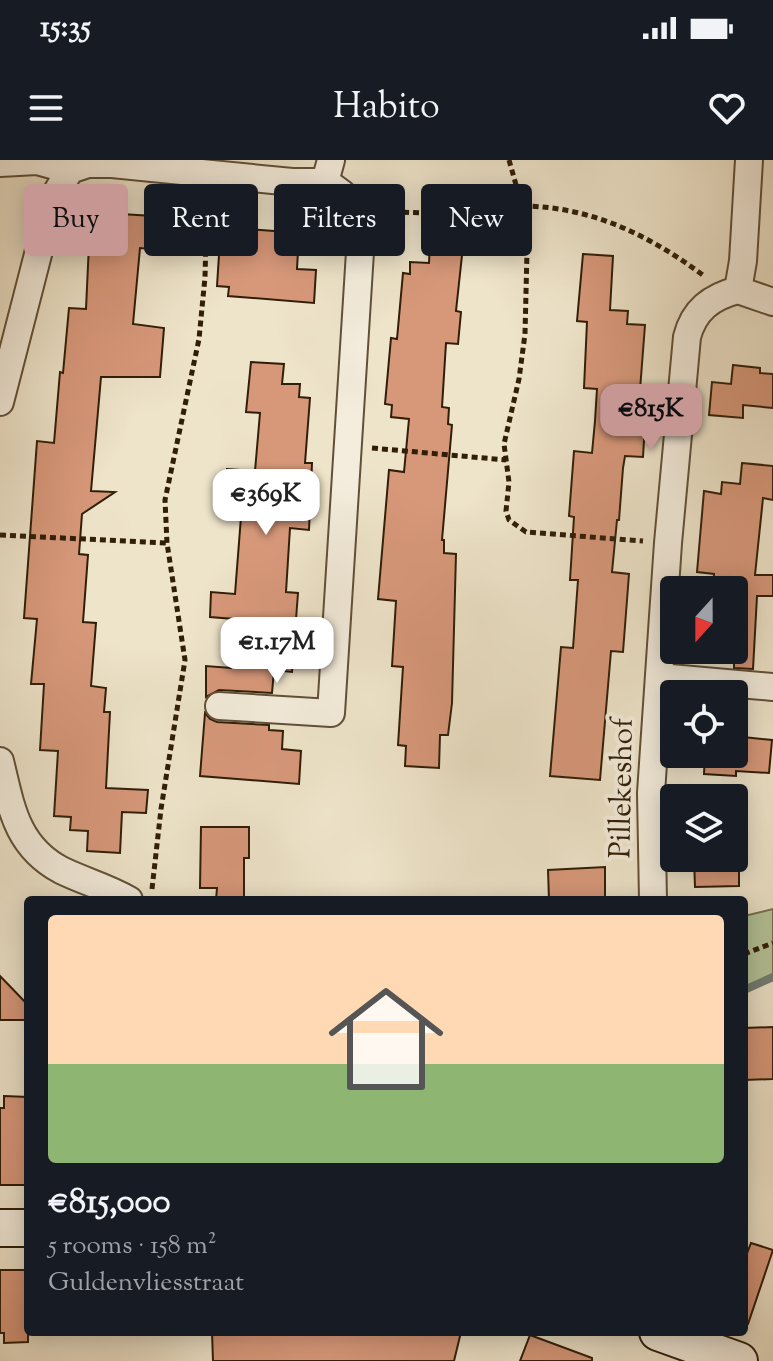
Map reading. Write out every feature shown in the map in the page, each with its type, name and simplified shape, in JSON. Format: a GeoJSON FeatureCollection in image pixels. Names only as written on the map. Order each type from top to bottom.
{"type":"FeatureCollection","features":[{"type":"Feature","properties":{"kind":"street"},"geometry":{"type":"LineString","coordinates":[[749,160],[743,261],[729,293],[773,302]]}},
{"type":"Feature","properties":{"kind":"street"},"geometry":{"type":"LineString","coordinates":[[0,163],[37,161],[70,170],[88,164],[112,164],[207,174],[328,171]]}},
{"type":"Feature","properties":{"kind":"street"},"geometry":{"type":"LineString","coordinates":[[0,402],[52,200],[70,170]]}},
{"type":"Feature","properties":{"kind":"street"},"geometry":{"type":"LineString","coordinates":[[219,706],[331,713],[360,256]]}},
{"type":"Feature","properties":{"kind":"street","name":"Pillekeshof"},"geometry":{"type":"LineString","coordinates":[[653,896],[651,793],[668,543],[687,337],[691,323],[702,307],[729,293]]}},
{"type":"Feature","properties":{"kind":"street"},"geometry":{"type":"LineString","coordinates":[[659,677],[773,687]]}},
{"type":"Feature","properties":{"kind":"street"},"geometry":{"type":"LineString","coordinates":[[0,761],[21,832],[36,853],[61,870],[137,896]]}},
{"type":"Feature","properties":{"kind":"street"},"geometry":{"type":"LineString","coordinates":[[0,1228],[24,1228]]}},
{"type":"Feature","properties":{"kind":"street"},"geometry":{"type":"LineString","coordinates":[[669,1336],[739,1361]]}},
{"type":"Feature","properties":{"kind":"path"},"geometry":{"type":"LineString","coordinates":[[509,160],[516,184]]}},
{"type":"Feature","properties":{"kind":"path"},"geometry":{"type":"LineString","coordinates":[[140,896],[161,809],[185,660],[167,543],[165,500],[200,323],[205,277],[207,174]]}},
{"type":"Feature","properties":{"kind":"path"},"geometry":{"type":"LineString","coordinates":[[532,207],[563,210],[616,224],[674,253],[729,293]]}},
{"type":"Feature","properties":{"kind":"path"},"geometry":{"type":"LineString","coordinates":[[527,256],[525,334],[519,379],[504,444],[509,482],[506,511],[509,520],[526,532],[668,543]]}},
{"type":"Feature","properties":{"kind":"path"},"geometry":{"type":"LineString","coordinates":[[349,447],[506,460]]}},
{"type":"Feature","properties":{"kind":"path"},"geometry":{"type":"LineString","coordinates":[[0,535],[167,543]]}},
{"type":"Feature","properties":{"kind":"path"},"geometry":{"type":"LineString","coordinates":[[748,952],[773,943]]}},
{"type":"Feature","properties":{"kind":"green space"},"geometry":{"type":"Polygon","coordinates":[[[773,909],[773,980],[748,990],[748,915],[773,909]]]}},
{"type":"Feature","properties":{"kind":"building"},"geometry":{"type":"Polygon","coordinates":[[[128,214],[144,215],[144,248],[140,248],[133,324],[164,328],[160,377],[101,377],[91,491],[115,492],[82,514],[79,554],[88,555],[83,622],[96,623],[91,686],[106,688],[104,712],[110,712],[106,788],[148,790],[146,813],[122,812],[120,853],[87,851],[88,831],[70,830],[71,817],[54,816],[58,751],[40,750],[44,684],[31,684],[37,619],[24,618],[37,441],[54,443],[69,308],[86,309],[88,256],[128,256],[128,214]]]}},
{"type":"Feature","properties":{"kind":"building"},"geometry":{"type":"Polygon","coordinates":[[[258,230],[274,231],[274,256],[298,256],[297,269],[316,270],[314,303],[228,296],[229,287],[217,286],[219,256],[258,256],[258,230]]]}},
{"type":"Feature","properties":{"kind":"building"},"geometry":{"type":"Polygon","coordinates":[[[583,254],[613,256],[610,310],[628,311],[627,324],[645,325],[640,390],[647,391],[643,457],[625,456],[623,468],[612,572],[629,574],[623,652],[611,651],[600,780],[550,776],[561,647],[573,648],[578,580],[570,580],[574,517],[569,516],[574,451],[592,453],[595,421],[597,389],[584,388],[587,322],[577,321],[583,254]]]}},
{"type":"Feature","properties":{"kind":"building"},"geometry":{"type":"Polygon","coordinates":[[[429,256],[462,256],[456,311],[461,312],[458,344],[446,343],[442,407],[449,408],[448,424],[452,425],[442,540],[444,553],[456,554],[452,703],[448,735],[440,735],[439,768],[405,766],[406,746],[398,745],[403,667],[392,666],[396,601],[378,599],[389,470],[404,472],[409,419],[391,417],[392,405],[385,404],[391,338],[397,339],[403,273],[410,274],[410,262],[429,263],[429,256]]]}},
{"type":"Feature","properties":{"kind":"building"},"geometry":{"type":"Polygon","coordinates":[[[251,362],[284,364],[282,384],[300,384],[299,397],[310,398],[305,463],[312,463],[309,530],[290,528],[286,592],[298,593],[292,672],[274,670],[272,693],[219,690],[206,697],[206,666],[231,668],[234,619],[210,617],[211,592],[235,594],[243,491],[226,490],[227,469],[255,471],[260,413],[246,412],[251,362]]]}},
{"type":"Feature","properties":{"kind":"building"},"geometry":{"type":"Polygon","coordinates":[[[733,365],[760,368],[760,373],[773,374],[773,408],[743,405],[743,418],[709,415],[712,382],[731,384],[733,365]]]}},
{"type":"Feature","properties":{"kind":"building"},"geometry":{"type":"Polygon","coordinates":[[[742,463],[773,466],[773,500],[763,498],[755,575],[773,575],[773,596],[757,596],[753,669],[734,668],[734,664],[748,664],[748,576],[714,576],[697,572],[704,491],[721,494],[722,482],[740,484],[742,463]]]}},
{"type":"Feature","properties":{"kind":"building"},"geometry":{"type":"Polygon","coordinates":[[[205,713],[217,722],[269,725],[269,730],[283,731],[282,749],[301,751],[299,784],[200,776],[205,713]]]}},
{"type":"Feature","properties":{"kind":"building"},"geometry":{"type":"Polygon","coordinates":[[[748,737],[772,740],[769,773],[736,771],[736,776],[704,774],[704,768],[748,768],[748,737]]]}},
{"type":"Feature","properties":{"kind":"building"},"geometry":{"type":"Polygon","coordinates":[[[201,827],[249,827],[249,858],[244,858],[244,896],[216,896],[217,888],[200,888],[201,827]]]}},
{"type":"Feature","properties":{"kind":"building"},"geometry":{"type":"Polygon","coordinates":[[[605,867],[605,896],[549,896],[548,870],[605,867]]]}},
{"type":"Feature","properties":{"kind":"building"},"geometry":{"type":"Polygon","coordinates":[[[694,872],[739,872],[739,886],[695,887],[694,872]]]}},
{"type":"Feature","properties":{"kind":"building"},"geometry":{"type":"Polygon","coordinates":[[[0,976],[24,1001],[24,1020],[0,1020],[0,976]]]}},
{"type":"Feature","properties":{"kind":"building"},"geometry":{"type":"Polygon","coordinates":[[[773,1027],[773,1079],[748,1080],[748,1028],[773,1027]]]}},
{"type":"Feature","properties":{"kind":"building"},"geometry":{"type":"Polygon","coordinates":[[[4,1096],[24,1097],[24,1185],[0,1185],[0,1108],[4,1108],[4,1096]]]}},
{"type":"Feature","properties":{"kind":"building"},"geometry":{"type":"Polygon","coordinates":[[[751,1243],[773,1250],[748,1324],[748,1251],[751,1243]]]}},
{"type":"Feature","properties":{"kind":"building"},"geometry":{"type":"Polygon","coordinates":[[[0,1270],[24,1270],[24,1336],[28,1336],[28,1342],[4,1343],[4,1333],[0,1333],[0,1270]]]}},
{"type":"Feature","properties":{"kind":"building"},"geometry":{"type":"Polygon","coordinates":[[[212,1336],[460,1336],[454,1361],[213,1361],[212,1336]]]}},
{"type":"Feature","properties":{"kind":"building"},"geometry":{"type":"Polygon","coordinates":[[[530,1336],[592,1358],[592,1361],[520,1361],[530,1336]]]}},
{"type":"Feature","properties":{"kind":"waterway"},"geometry":{"type":"LineString","coordinates":[[748,988],[773,977]]}}]}
